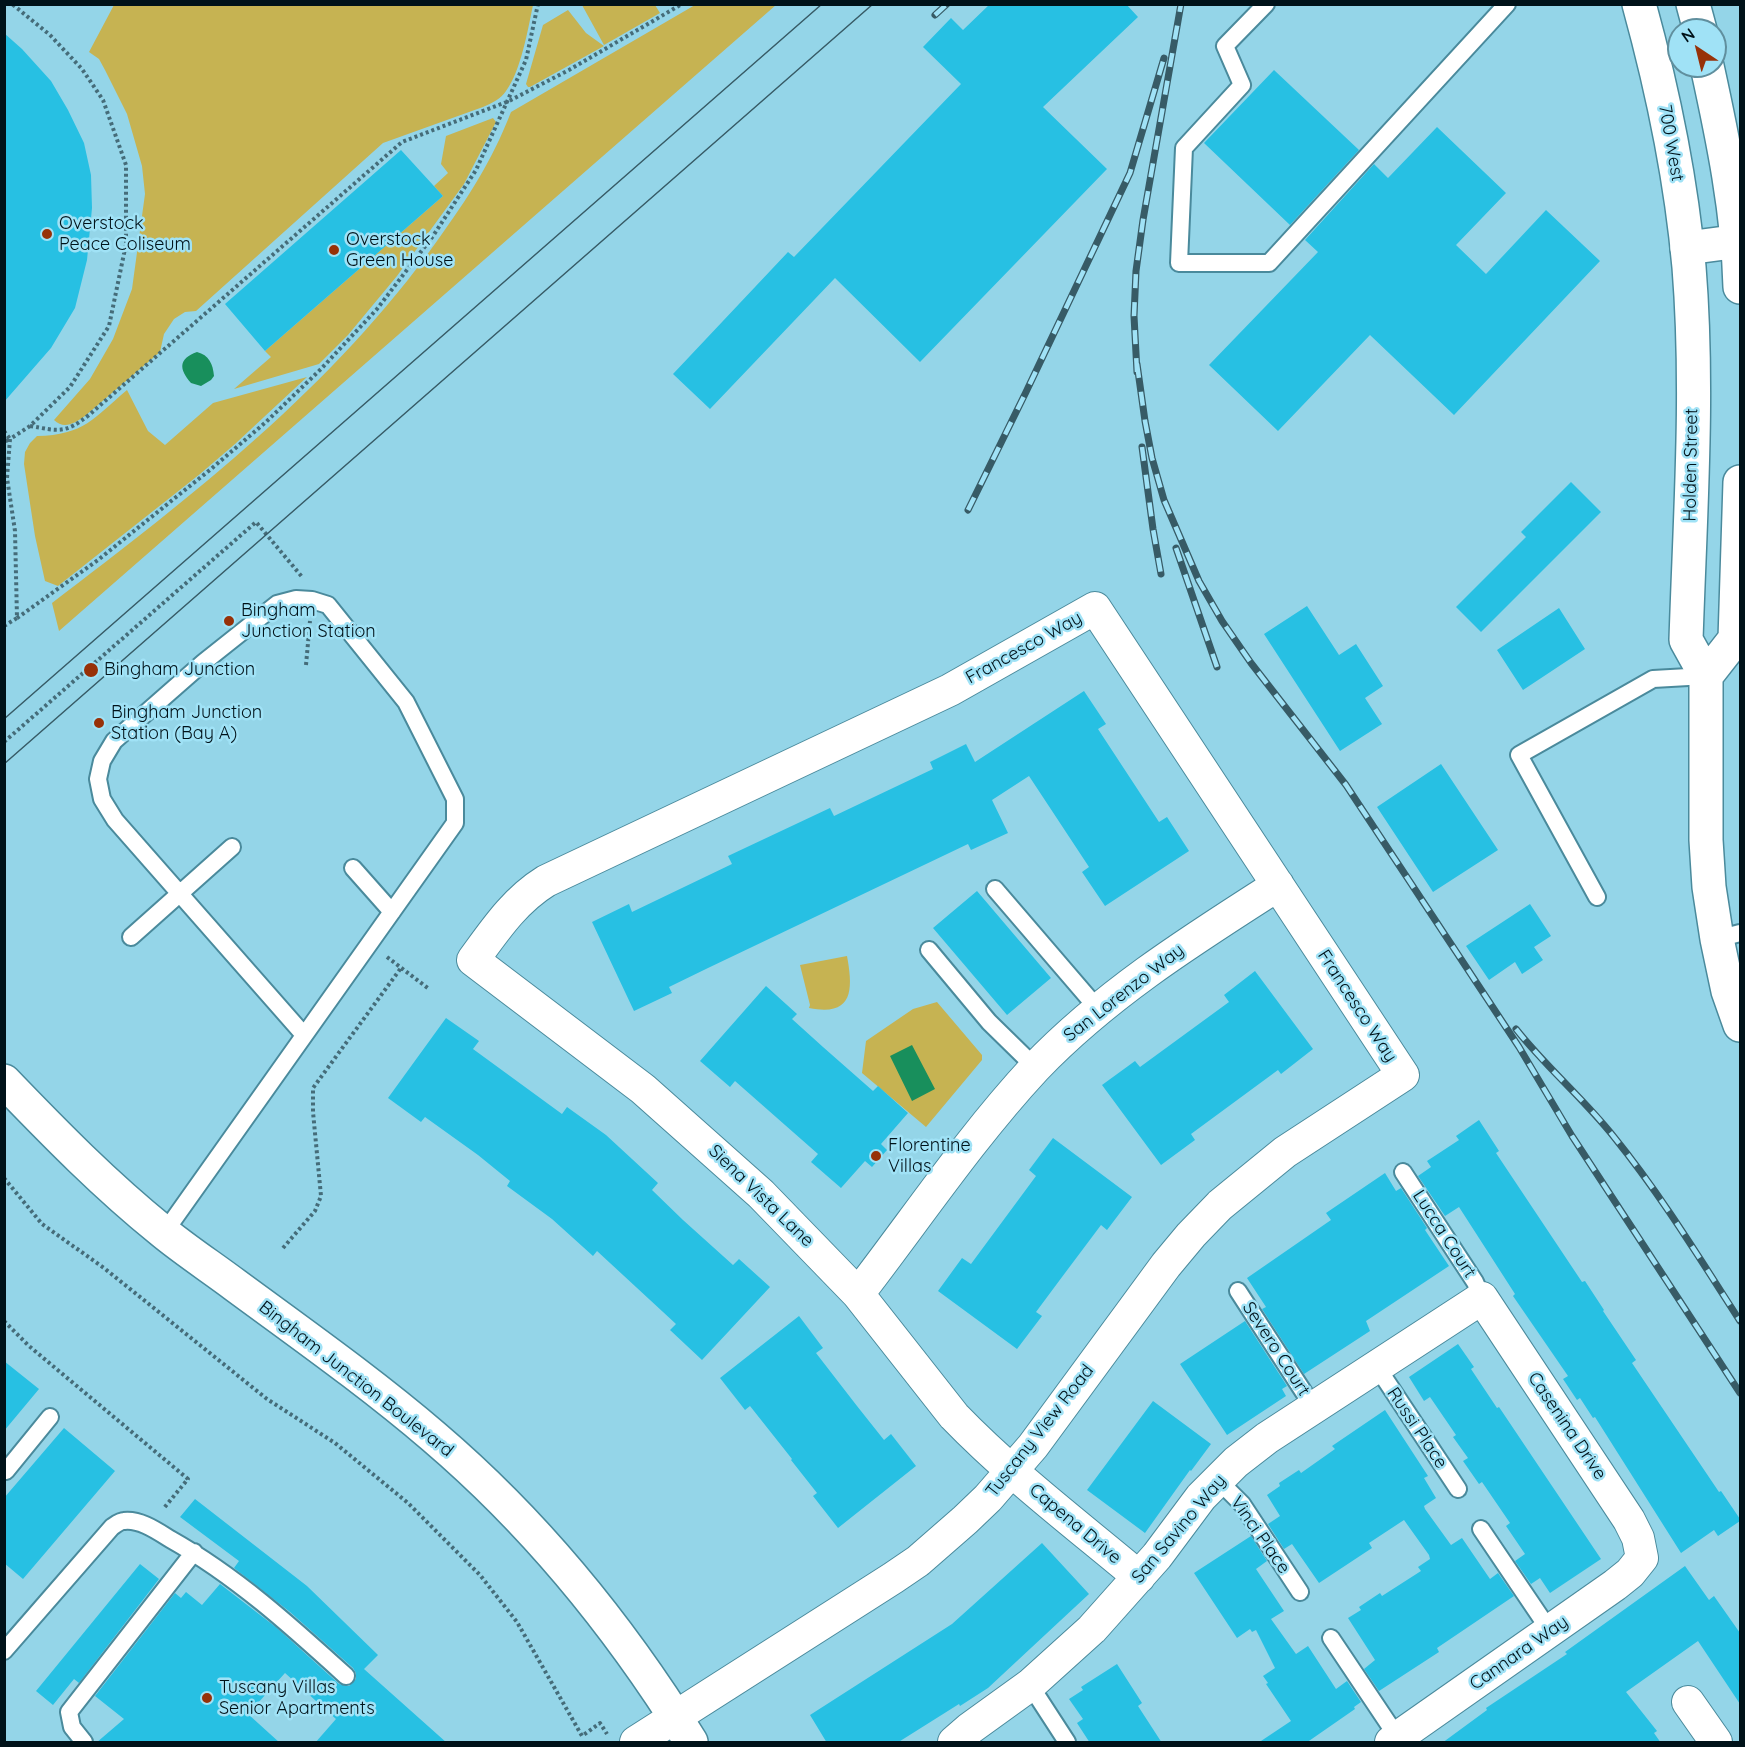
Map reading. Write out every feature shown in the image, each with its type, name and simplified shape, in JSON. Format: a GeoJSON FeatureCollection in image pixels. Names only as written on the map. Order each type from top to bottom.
{"type":"FeatureCollection","features":[{"type":"Feature","properties":{"kind":"main road","name":"700 West"},"geometry":{"type":"LineString","coordinates":[[1640,4],[1657,68],[1687,248]]}},
{"type":"Feature","properties":{"kind":"main road"},"geometry":{"type":"LineString","coordinates":[[1709,78],[1740,241],[1740,287]]}},
{"type":"Feature","properties":{"kind":"main road"},"geometry":{"type":"LineString","coordinates":[[1687,248],[1740,241]]}},
{"type":"Feature","properties":{"kind":"main road","name":"Holden Street"},"geometry":{"type":"LineString","coordinates":[[1687,248],[1693,361],[1686,640],[1706,676],[1706,840],[1709,887],[1729,936],[1728,991],[1740,1025]]}},
{"type":"Feature","properties":{"kind":"main road"},"geometry":{"type":"LineString","coordinates":[[1706,676],[1735,639],[1740,482]]}},
{"type":"Feature","properties":{"kind":"main road","name":"Bingham Junction Boulevard"},"geometry":{"type":"LineString","coordinates":[[4,1082],[89,1167],[164,1233],[359,1377],[436,1438],[470,1470],[531,1530],[581,1587],[626,1646],[683,1730]]}},
{"type":"Feature","properties":{"kind":"street","name":"Francesco Way"},"geometry":{"type":"LineString","coordinates":[[473,960],[517,903],[546,881],[950,690],[1095,608],[1402,1075]]}},
{"type":"Feature","properties":{"kind":"street","name":"San Lorenzo Way"},"geometry":{"type":"LineString","coordinates":[[858,1294],[986,1126],[1036,1068],[1098,1009],[1166,957],[1278,885]]}},
{"type":"Feature","properties":{"kind":"street","name":"Siena Vista Lane"},"geometry":{"type":"LineString","coordinates":[[473,960],[643,1089],[761,1194],[858,1294],[954,1416],[1012,1470]]}},
{"type":"Feature","properties":{"kind":"street","name":"Tuscany View Road"},"geometry":{"type":"LineString","coordinates":[[636,1743],[683,1730],[918,1561],[965,1520],[1012,1470],[1056,1416],[1166,1265],[1220,1205],[1285,1152],[1402,1075]]}},
{"type":"Feature","properties":{"kind":"street","name":"San Savino Way"},"geometry":{"type":"LineString","coordinates":[[954,1743],[969,1729],[1030,1685],[1092,1629],[1139,1577],[1218,1480],[1268,1438],[1482,1298]]}},
{"type":"Feature","properties":{"kind":"street","name":"Casenina Drive"},"geometry":{"type":"LineString","coordinates":[[1482,1298],[1629,1520],[1638,1538],[1642,1558]]}},
{"type":"Feature","properties":{"kind":"street","name":"Capena Drive"},"geometry":{"type":"LineString","coordinates":[[1012,1470],[1139,1577]]}},
{"type":"Feature","properties":{"kind":"street","name":"Cannara Way"},"geometry":{"type":"LineString","coordinates":[[1394,1740],[1623,1579],[1642,1558]]}},
{"type":"Feature","properties":{"kind":"street"},"geometry":{"type":"LineString","coordinates":[[1688,1702],[1716,1743]]}},
{"type":"Feature","properties":{"kind":"lane"},"geometry":{"type":"LineString","coordinates":[[1266,4],[1225,46],[1242,85],[1184,148],[1179,263],[1269,263],[1507,4]]}},
{"type":"Feature","properties":{"kind":"lane"},"geometry":{"type":"LineString","coordinates":[[164,1233],[455,823],[455,799],[406,702],[328,605],[312,600],[296,599],[277,604],[204,662],[114,741],[102,762],[98,779],[102,799],[115,820],[304,1035]]}},
{"type":"Feature","properties":{"kind":"lane"},"geometry":{"type":"LineString","coordinates":[[1597,897],[1519,755],[1653,679],[1706,676]]}},
{"type":"Feature","properties":{"kind":"lane"},"geometry":{"type":"LineString","coordinates":[[131,937],[232,847]]}},
{"type":"Feature","properties":{"kind":"lane"},"geometry":{"type":"LineString","coordinates":[[353,868],[392,912]]}},
{"type":"Feature","properties":{"kind":"lane"},"geometry":{"type":"LineString","coordinates":[[995,889],[1098,1009]]}},
{"type":"Feature","properties":{"kind":"lane"},"geometry":{"type":"LineString","coordinates":[[929,950],[989,1022],[1036,1068]]}},
{"type":"Feature","properties":{"kind":"lane","name":"Lucca Court"},"geometry":{"type":"LineString","coordinates":[[1403,1172],[1475,1282],[1482,1298]]}},
{"type":"Feature","properties":{"kind":"lane","name":"Severo Court"},"geometry":{"type":"LineString","coordinates":[[1238,1291],[1314,1408]]}},
{"type":"Feature","properties":{"kind":"lane","name":"Russi Place"},"geometry":{"type":"LineString","coordinates":[[1377,1367],[1458,1489]]}},
{"type":"Feature","properties":{"kind":"lane"},"geometry":{"type":"LineString","coordinates":[[5,1472],[51,1416]]}},
{"type":"Feature","properties":{"kind":"lane","name":"Vinci Place"},"geometry":{"type":"LineString","coordinates":[[1218,1480],[1242,1504],[1300,1592]]}},
{"type":"Feature","properties":{"kind":"lane"},"geometry":{"type":"LineString","coordinates":[[4,1651],[112,1527],[122,1521],[135,1521],[149,1526],[194,1552],[266,1604],[346,1676]]}},
{"type":"Feature","properties":{"kind":"lane"},"geometry":{"type":"LineString","coordinates":[[1481,1529],[1550,1631]]}},
{"type":"Feature","properties":{"kind":"lane"},"geometry":{"type":"LineString","coordinates":[[84,1743],[72,1727],[69,1712],[194,1552]]}},
{"type":"Feature","properties":{"kind":"lane"},"geometry":{"type":"LineString","coordinates":[[1330,1638],[1394,1740]]}},
{"type":"Feature","properties":{"kind":"lane"},"geometry":{"type":"LineString","coordinates":[[1030,1685],[1067,1743]]}},
{"type":"Feature","properties":{"kind":"path"},"geometry":{"type":"LineString","coordinates":[[4,442],[30,426],[70,387],[109,326],[126,243],[126,165],[103,100],[82,69],[50,34],[12,4]]}},
{"type":"Feature","properties":{"kind":"path"},"geometry":{"type":"LineString","coordinates":[[4,626],[98,560],[211,469],[266,422],[321,369],[376,309],[433,236],[476,170],[526,60],[538,4]]}},
{"type":"Feature","properties":{"kind":"path"},"geometry":{"type":"LineString","coordinates":[[30,426],[59,431],[75,426],[90,415],[402,142],[509,101],[569,70],[682,4]]}},
{"type":"Feature","properties":{"kind":"path"},"geometry":{"type":"LineString","coordinates":[[4,431],[10,439],[7,478],[15,531],[16,618]]}},
{"type":"Feature","properties":{"kind":"path"},"geometry":{"type":"LineString","coordinates":[[4,742],[256,522],[312,589],[306,665]]}},
{"type":"Feature","properties":{"kind":"path"},"geometry":{"type":"LineString","coordinates":[[369,943],[429,989]]}},
{"type":"Feature","properties":{"kind":"path"},"geometry":{"type":"LineString","coordinates":[[283,1248],[315,1211],[321,1196],[313,1088],[401,968]]}},
{"type":"Feature","properties":{"kind":"path"},"geometry":{"type":"LineString","coordinates":[[4,1178],[42,1224],[104,1268],[267,1399],[335,1443],[408,1503],[480,1575],[517,1622],[582,1736],[600,1723]]}},
{"type":"Feature","properties":{"kind":"path"},"geometry":{"type":"LineString","coordinates":[[4,1321],[29,1346],[188,1479],[164,1508]]}},
{"type":"Feature","properties":{"kind":"shaded area"},"geometry":{"type":"Polygon","coordinates":[[[114,5],[533,5],[520,61],[511,83],[502,96],[483,107],[383,143],[196,311],[185,312],[174,319],[164,334],[160,352],[85,416],[73,423],[62,425],[54,420],[90,379],[113,339],[132,289],[145,194],[142,166],[127,114],[99,59],[89,52],[114,5]]]}},
{"type":"Feature","properties":{"kind":"shaded area"},"geometry":{"type":"Polygon","coordinates":[[[582,5],[655,5],[660,13],[604,45],[582,5]]]}},
{"type":"Feature","properties":{"kind":"shaded area"},"geometry":{"type":"Polygon","coordinates":[[[695,5],[776,5],[59,631],[52,603],[157,522],[259,436],[353,344],[397,294],[459,210],[487,163],[511,112],[695,5]]]}},
{"type":"Feature","properties":{"kind":"shaded area"},"geometry":{"type":"Polygon","coordinates":[[[568,10],[586,33],[604,46],[528,87],[526,84],[543,25],[568,10]]]}},
{"type":"Feature","properties":{"kind":"shaded area"},"geometry":{"type":"Polygon","coordinates":[[[493,118],[496,122],[464,184],[397,276],[348,335],[319,364],[234,389],[271,357],[265,351],[443,196],[434,186],[448,173],[441,164],[446,136],[493,118]]]}},
{"type":"Feature","properties":{"kind":"shaded area"},"geometry":{"type":"Polygon","coordinates":[[[197,352],[205,355],[210,361],[214,376],[201,386],[191,383],[182,365],[186,358],[197,352]]]}},
{"type":"Feature","properties":{"kind":"shaded area"},"geometry":{"type":"Polygon","coordinates":[[[307,377],[200,474],[58,586],[45,581],[35,536],[24,464],[25,452],[37,436],[66,432],[87,423],[127,390],[148,431],[165,445],[213,403],[307,377]]]}},
{"type":"Feature","properties":{"kind":"shaded area"},"geometry":{"type":"Polygon","coordinates":[[[847,956],[850,979],[847,998],[835,1008],[824,1010],[809,1008],[800,965],[847,956]]]}},
{"type":"Feature","properties":{"kind":"shaded area"},"geometry":{"type":"Polygon","coordinates":[[[937,1002],[982,1055],[982,1060],[926,1127],[862,1073],[866,1041],[913,1009],[937,1002]]]}},
{"type":"Feature","properties":{"kind":"shaded area"},"geometry":{"type":"Polygon","coordinates":[[[912,1045],[935,1089],[912,1101],[890,1056],[912,1045]]]}},
{"type":"Feature","properties":{"kind":"building"},"geometry":{"type":"Polygon","coordinates":[[[990,4],[1126,4],[1138,17],[1043,107],[1107,169],[920,362],[835,278],[710,409],[673,374],[788,252],[794,257],[961,84],[923,47],[951,18],[963,30],[990,4]]]}},
{"type":"Feature","properties":{"kind":"building","name":"Overstock Peace Coliseum"},"geometry":{"type":"Polygon","coordinates":[[[4,33],[51,81],[68,110],[84,143],[91,175],[92,208],[87,260],[75,308],[51,348],[4,402],[4,33]]]}},
{"type":"Feature","properties":{"kind":"building"},"geometry":{"type":"Polygon","coordinates":[[[1274,70],[1359,150],[1290,225],[1204,143],[1274,70]]]}},
{"type":"Feature","properties":{"kind":"building"},"geometry":{"type":"Polygon","coordinates":[[[1437,127],[1506,193],[1456,245],[1486,274],[1546,210],[1600,261],[1454,415],[1370,335],[1278,431],[1209,365],[1318,252],[1305,240],[1374,164],[1388,178],[1437,127]]]}},
{"type":"Feature","properties":{"kind":"building","name":"Overstock Green House"},"geometry":{"type":"Polygon","coordinates":[[[401,150],[443,196],[265,351],[225,304],[401,150]]]}},
{"type":"Feature","properties":{"kind":"building"},"geometry":{"type":"Polygon","coordinates":[[[1571,482],[1601,512],[1481,632],[1456,607],[1526,537],[1521,532],[1571,482]]]}},
{"type":"Feature","properties":{"kind":"building"},"geometry":{"type":"Polygon","coordinates":[[[1307,606],[1339,655],[1356,644],[1383,686],[1365,698],[1382,724],[1340,751],[1264,634],[1307,606]]]}},
{"type":"Feature","properties":{"kind":"building"},"geometry":{"type":"Polygon","coordinates":[[[1559,608],[1585,649],[1523,690],[1497,650],[1559,608]]]}},
{"type":"Feature","properties":{"kind":"building"},"geometry":{"type":"Polygon","coordinates":[[[1084,691],[1106,724],[1098,729],[1159,822],[1167,817],[1189,851],[1105,906],[1082,872],[1089,867],[1029,776],[992,800],[1008,833],[971,850],[968,844],[669,987],[672,993],[634,1011],[592,922],[629,904],[632,912],[732,864],[728,856],[830,808],[834,816],[933,769],[930,762],[966,744],[975,762],[1084,691]]]}},
{"type":"Feature","properties":{"kind":"building"},"geometry":{"type":"Polygon","coordinates":[[[1441,764],[1498,850],[1433,892],[1377,807],[1441,764]]]}},
{"type":"Feature","properties":{"kind":"building"},"geometry":{"type":"Polygon","coordinates":[[[977,891],[1051,978],[1007,1015],[933,928],[977,891]]]}},
{"type":"Feature","properties":{"kind":"building"},"geometry":{"type":"Polygon","coordinates":[[[1530,904],[1551,936],[1534,947],[1543,960],[1522,974],[1515,962],[1489,980],[1466,946],[1530,904]]]}},
{"type":"Feature","properties":{"kind":"building"},"geometry":{"type":"Polygon","coordinates":[[[1255,971],[1313,1049],[1281,1074],[1278,1070],[1191,1134],[1195,1140],[1161,1165],[1102,1085],[1135,1061],[1140,1067],[1229,1002],[1224,995],[1255,971]]]}},
{"type":"Feature","properties":{"kind":"building"},"geometry":{"type":"Polygon","coordinates":[[[766,986],[797,1014],[792,1019],[823,1047],[873,1091],[878,1086],[908,1113],[881,1144],[887,1150],[872,1167],[865,1161],[841,1188],[811,1162],[818,1154],[735,1081],[730,1087],[700,1061],[766,986]]]}},
{"type":"Feature","properties":{"kind":"building"},"geometry":{"type":"Polygon","coordinates":[[[446,1018],[479,1041],[473,1049],[562,1114],[567,1107],[606,1135],[658,1183],[652,1190],[683,1220],[733,1265],[739,1259],[770,1287],[702,1360],[670,1330],[676,1324],[597,1251],[593,1256],[552,1219],[507,1186],[510,1181],[478,1155],[425,1117],[421,1122],[388,1098],[446,1018]]]}},
{"type":"Feature","properties":{"kind":"building"},"geometry":{"type":"Polygon","coordinates":[[[1479,1120],[1499,1151],[1496,1153],[1582,1282],[1585,1281],[1636,1360],[1632,1363],[1719,1492],[1721,1491],[1740,1519],[1718,1536],[1714,1530],[1681,1553],[1595,1417],[1593,1418],[1580,1398],[1577,1400],[1563,1379],[1568,1376],[1513,1296],[1515,1294],[1459,1207],[1445,1216],[1418,1176],[1431,1167],[1427,1161],[1459,1140],[1456,1136],[1479,1120]]]}},
{"type":"Feature","properties":{"kind":"building"},"geometry":{"type":"Polygon","coordinates":[[[1053,1138],[1132,1197],[1107,1230],[1101,1225],[1036,1312],[1042,1316],[1017,1349],[938,1291],[962,1258],[971,1264],[1036,1176],[1029,1170],[1053,1138]]]}},
{"type":"Feature","properties":{"kind":"building"},"geometry":{"type":"Polygon","coordinates":[[[1385,1173],[1396,1191],[1401,1188],[1449,1266],[1366,1321],[1370,1331],[1304,1374],[1262,1309],[1266,1307],[1247,1278],[1331,1220],[1326,1213],[1385,1173]]]}},
{"type":"Feature","properties":{"kind":"building"},"geometry":{"type":"Polygon","coordinates":[[[799,1316],[823,1348],[816,1353],[857,1406],[884,1440],[891,1434],[916,1466],[838,1528],[813,1496],[817,1493],[792,1459],[750,1406],[745,1410],[720,1378],[799,1316]]]}},
{"type":"Feature","properties":{"kind":"building"},"geometry":{"type":"Polygon","coordinates":[[[1245,1321],[1287,1386],[1282,1389],[1286,1396],[1227,1435],[1180,1364],[1245,1321]]]}},
{"type":"Feature","properties":{"kind":"building"},"geometry":{"type":"Polygon","coordinates":[[[1458,1344],[1474,1367],[1471,1369],[1601,1559],[1550,1593],[1540,1578],[1531,1584],[1515,1561],[1525,1554],[1506,1526],[1510,1523],[1482,1482],[1479,1484],[1463,1461],[1468,1458],[1453,1437],[1456,1435],[1430,1397],[1424,1401],[1409,1377],[1458,1344]]]}},
{"type":"Feature","properties":{"kind":"building"},"geometry":{"type":"Polygon","coordinates":[[[4,1361],[39,1389],[4,1431],[4,1361]]]}},
{"type":"Feature","properties":{"kind":"building"},"geometry":{"type":"Polygon","coordinates":[[[1153,1401],[1211,1444],[1145,1533],[1087,1490],[1153,1401]]]}},
{"type":"Feature","properties":{"kind":"building"},"geometry":{"type":"Polygon","coordinates":[[[1385,1410],[1428,1476],[1424,1478],[1436,1498],[1424,1506],[1425,1509],[1451,1545],[1462,1538],[1490,1579],[1498,1573],[1514,1596],[1437,1648],[1439,1652],[1379,1691],[1364,1669],[1375,1660],[1348,1618],[1361,1610],[1359,1607],[1380,1593],[1382,1596],[1421,1571],[1418,1567],[1430,1559],[1429,1555],[1404,1520],[1369,1543],[1372,1548],[1319,1583],[1292,1544],[1284,1549],[1268,1524],[1280,1516],[1267,1495],[1280,1486],[1279,1483],[1299,1470],[1301,1473],[1335,1449],[1332,1446],[1385,1410]]]}},
{"type":"Feature","properties":{"kind":"building"},"geometry":{"type":"Polygon","coordinates":[[[64,1428],[115,1471],[23,1579],[4,1563],[4,1498],[64,1428]]]}},
{"type":"Feature","properties":{"kind":"building"},"geometry":{"type":"Polygon","coordinates":[[[195,1499],[307,1586],[378,1655],[364,1669],[447,1743],[315,1743],[336,1719],[285,1673],[248,1714],[280,1743],[96,1743],[124,1719],[95,1696],[175,1593],[181,1598],[186,1592],[202,1605],[220,1584],[277,1628],[339,1684],[349,1686],[356,1679],[353,1668],[290,1612],[234,1568],[239,1561],[180,1517],[195,1499]]]}},
{"type":"Feature","properties":{"kind":"building"},"geometry":{"type":"Polygon","coordinates":[[[1251,1536],[1267,1561],[1256,1569],[1284,1611],[1271,1619],[1296,1654],[1308,1646],[1336,1689],[1347,1681],[1361,1702],[1354,1707],[1355,1709],[1306,1743],[1258,1743],[1291,1721],[1263,1676],[1275,1668],[1256,1630],[1252,1632],[1250,1629],[1237,1638],[1194,1573],[1251,1536]]]}},
{"type":"Feature","properties":{"kind":"building"},"geometry":{"type":"Polygon","coordinates":[[[1042,1543],[1089,1594],[988,1688],[897,1743],[827,1743],[810,1715],[952,1624],[1042,1543]]]}},
{"type":"Feature","properties":{"kind":"building"},"geometry":{"type":"Polygon","coordinates":[[[140,1564],[159,1579],[79,1683],[74,1679],[53,1705],[36,1691],[140,1564]]]}},
{"type":"Feature","properties":{"kind":"building"},"geometry":{"type":"Polygon","coordinates":[[[1685,1566],[1709,1600],[1714,1596],[1740,1633],[1740,1704],[1698,1641],[1626,1692],[1657,1731],[1654,1733],[1661,1743],[1442,1743],[1487,1710],[1486,1708],[1567,1654],[1565,1652],[1685,1566]]]}},
{"type":"Feature","properties":{"kind":"building"},"geometry":{"type":"Polygon","coordinates":[[[1117,1664],[1142,1703],[1138,1706],[1162,1743],[1090,1743],[1077,1723],[1083,1719],[1069,1699],[1083,1690],[1081,1687],[1117,1664]]]}},
{"type":"Feature","properties":{"kind":"tram line"},"geometry":{"type":"LineString","coordinates":[[4,719],[822,4]]}},
{"type":"Feature","properties":{"kind":"tram line"},"geometry":{"type":"LineString","coordinates":[[4,764],[873,4]]}},
{"type":"Feature","properties":{"kind":"railway"},"geometry":{"type":"LineString","coordinates":[[935,15],[947,4]]}},
{"type":"Feature","properties":{"kind":"railway"},"geometry":{"type":"LineString","coordinates":[[1137,372],[1134,316],[1136,271],[1181,4]]}},
{"type":"Feature","properties":{"kind":"railway"},"geometry":{"type":"LineString","coordinates":[[968,510],[1130,173],[1164,58]]}},
{"type":"Feature","properties":{"kind":"railway"},"geometry":{"type":"LineString","coordinates":[[1137,364],[1152,458],[1164,500],[1199,581],[1222,621],[1251,663],[1346,785],[1519,1047],[1572,1136],[1740,1393]]}},
{"type":"Feature","properties":{"kind":"railway"},"geometry":{"type":"LineString","coordinates":[[1142,447],[1161,574]]}},
{"type":"Feature","properties":{"kind":"railway"},"geometry":{"type":"LineString","coordinates":[[1176,548],[1217,667]]}},
{"type":"Feature","properties":{"kind":"railway"},"geometry":{"type":"LineString","coordinates":[[1516,1029],[1602,1123],[1631,1159],[1680,1228],[1740,1321]]}},
{"type":"Feature","properties":{"kind":"place","name":"Overstock Peace Coliseum"},"geometry":{"type":"Point","coordinates":[47,234]}},
{"type":"Feature","properties":{"kind":"place","name":"Overstock Green House"},"geometry":{"type":"Point","coordinates":[334,250]}},
{"type":"Feature","properties":{"kind":"place","name":"Bingham Junction Station"},"geometry":{"type":"Point","coordinates":[229,621]}},
{"type":"Feature","properties":{"kind":"place","name":"Bingham Junction"},"geometry":{"type":"Point","coordinates":[91,670]}},
{"type":"Feature","properties":{"kind":"place","name":"Bingham Junction Station (Bay A)"},"geometry":{"type":"Point","coordinates":[99,723]}},
{"type":"Feature","properties":{"kind":"place","name":"Florentine Villas"},"geometry":{"type":"Point","coordinates":[876,1156]}},
{"type":"Feature","properties":{"kind":"place","name":"Tuscany Villas Senior Apartments"},"geometry":{"type":"Point","coordinates":[207,1698]}}]}
